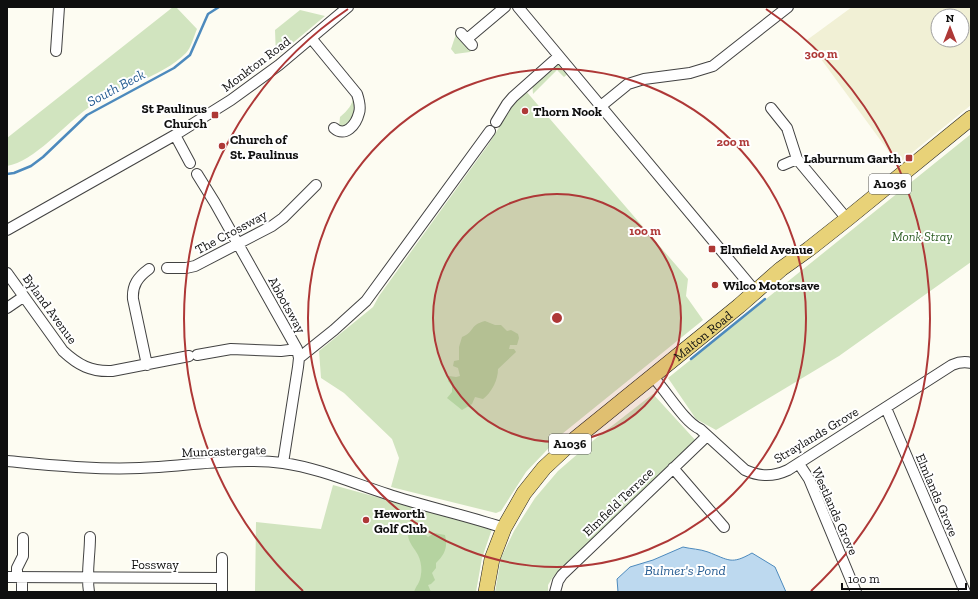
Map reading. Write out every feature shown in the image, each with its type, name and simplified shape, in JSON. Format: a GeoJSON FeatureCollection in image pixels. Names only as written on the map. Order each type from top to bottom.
{"type":"FeatureCollection","features":[{"type":"Feature","properties":{"kind":"main road","name":"Malton Road"},"geometry":{"type":"LineString","coordinates":[[486,592],[492,558],[504,528],[524,493],[544,468],[575,439],[734,310],[781,269],[847,219],[971,118]]}},
{"type":"Feature","properties":{"kind":"street"},"geometry":{"type":"LineString","coordinates":[[56,51],[59,7]]}},
{"type":"Feature","properties":{"kind":"street","name":"Monkton Road"},"geometry":{"type":"LineString","coordinates":[[7,230],[175,135],[219,107],[257,82],[348,7]]}},
{"type":"Feature","properties":{"kind":"street"},"geometry":{"type":"LineString","coordinates":[[467,39],[505,7]]}},
{"type":"Feature","properties":{"kind":"street"},"geometry":{"type":"LineString","coordinates":[[518,7],[558,57],[601,106],[755,291]]}},
{"type":"Feature","properties":{"kind":"street"},"geometry":{"type":"LineString","coordinates":[[601,106],[628,84],[644,79],[690,73],[713,66],[788,7]]}},
{"type":"Feature","properties":{"kind":"street"},"geometry":{"type":"LineString","coordinates":[[311,38],[357,94],[359,99],[359,113],[351,127],[346,132],[338,132],[334,128]]}},
{"type":"Feature","properties":{"kind":"street"},"geometry":{"type":"LineString","coordinates":[[496,122],[513,97],[558,57]]}},
{"type":"Feature","properties":{"kind":"street"},"geometry":{"type":"LineString","coordinates":[[771,108],[787,128],[797,159],[847,219]]}},
{"type":"Feature","properties":{"kind":"street"},"geometry":{"type":"LineString","coordinates":[[283,463],[298,367],[298,354],[334,330],[366,301],[414,233],[490,131]]}},
{"type":"Feature","properties":{"kind":"street"},"geometry":{"type":"LineString","coordinates":[[175,135],[190,163]]}},
{"type":"Feature","properties":{"kind":"street"},"geometry":{"type":"LineString","coordinates":[[783,165],[797,159]]}},
{"type":"Feature","properties":{"kind":"street","name":"Abbotsway"},"geometry":{"type":"LineString","coordinates":[[197,174],[298,354]]}},
{"type":"Feature","properties":{"kind":"street","name":"The Crossway"},"geometry":{"type":"LineString","coordinates":[[168,268],[186,268],[195,266],[272,226],[283,218],[316,185]]}},
{"type":"Feature","properties":{"kind":"street"},"geometry":{"type":"LineString","coordinates":[[147,365],[133,293],[137,279],[150,269]]}},
{"type":"Feature","properties":{"kind":"street","name":"Byland Avenue"},"geometry":{"type":"LineString","coordinates":[[7,273],[64,351],[78,364],[92,370],[124,370],[193,355],[231,349],[281,351],[298,354]]}},
{"type":"Feature","properties":{"kind":"street"},"geometry":{"type":"LineString","coordinates":[[7,308],[23,296]]}},
{"type":"Feature","properties":{"kind":"street","name":"Straylands Grove"},"geometry":{"type":"LineString","coordinates":[[652,376],[663,387],[688,421],[700,429],[745,470],[752,474],[766,476],[788,470],[799,464],[959,362],[971,364]]}},
{"type":"Feature","properties":{"kind":"street","name":"Elmlands Grove"},"geometry":{"type":"LineString","coordinates":[[886,408],[965,592]]}},
{"type":"Feature","properties":{"kind":"street","name":"Elmfield Terrace"},"geometry":{"type":"LineString","coordinates":[[555,592],[558,581],[562,575],[707,436]]}},
{"type":"Feature","properties":{"kind":"street","name":"Muncastergate"},"geometry":{"type":"LineString","coordinates":[[7,461],[116,468],[240,461],[283,463],[323,473],[389,495],[466,515],[504,528]]}},
{"type":"Feature","properties":{"kind":"street","name":"Westlands Grove"},"geometry":{"type":"LineString","coordinates":[[799,464],[809,479],[856,592]]}},
{"type":"Feature","properties":{"kind":"street"},"geometry":{"type":"LineString","coordinates":[[673,468],[724,527]]}},
{"type":"Feature","properties":{"kind":"street"},"geometry":{"type":"LineString","coordinates":[[22,592],[15,577],[22,556],[23,538]]}},
{"type":"Feature","properties":{"kind":"street"},"geometry":{"type":"LineString","coordinates":[[89,592],[88,577],[90,538]]}},
{"type":"Feature","properties":{"kind":"street"},"geometry":{"type":"LineString","coordinates":[[222,558],[222,592]]}},
{"type":"Feature","properties":{"kind":"street","name":"Fossway"},"geometry":{"type":"LineString","coordinates":[[15,577],[222,578]]}},
{"type":"Feature","properties":{"kind":"green space"},"geometry":{"type":"Polygon","coordinates":[[[173,7],[176,7],[197,29],[191,45],[186,53],[176,62],[164,69],[99,101],[79,115],[49,142],[28,158],[7,166],[7,138],[173,7]]]}},
{"type":"Feature","properties":{"kind":"green space"},"geometry":{"type":"Polygon","coordinates":[[[852,7],[971,7],[971,105],[898,164],[807,40],[852,7]]]}},
{"type":"Feature","properties":{"kind":"green space"},"geometry":{"type":"Polygon","coordinates":[[[300,10],[325,16],[276,57],[275,30],[300,10]]]}},
{"type":"Feature","properties":{"kind":"green space"},"geometry":{"type":"Polygon","coordinates":[[[456,34],[471,51],[470,52],[455,54],[451,49],[456,34]]]}},
{"type":"Feature","properties":{"kind":"green space"},"geometry":{"type":"Polygon","coordinates":[[[559,63],[569,73],[564,77],[557,70],[533,94],[532,82],[553,64],[559,63]]]}},
{"type":"Feature","properties":{"kind":"green space"},"geometry":{"type":"Polygon","coordinates":[[[525,90],[688,279],[686,296],[703,320],[562,434],[526,472],[501,511],[496,513],[391,487],[399,458],[392,439],[344,393],[321,378],[319,351],[373,307],[379,296],[488,145],[512,107],[525,90]]]}},
{"type":"Feature","properties":{"kind":"green space"},"geometry":{"type":"Polygon","coordinates":[[[354,95],[357,111],[345,128],[339,127],[340,117],[349,108],[354,95]]]}},
{"type":"Feature","properties":{"kind":"green space","name":"Monk Stray"},"geometry":{"type":"Polygon","coordinates":[[[971,134],[971,262],[839,356],[716,430],[696,419],[668,378],[971,134]]]}},
{"type":"Feature","properties":{"kind":"green space"},"geometry":{"type":"Polygon","coordinates":[[[485,321],[495,325],[501,325],[507,331],[511,330],[518,334],[519,338],[517,345],[510,345],[509,349],[514,349],[516,352],[498,369],[496,381],[486,396],[483,399],[475,397],[472,404],[462,410],[447,398],[452,392],[452,386],[448,381],[449,376],[460,376],[458,368],[453,366],[454,361],[459,360],[459,347],[462,337],[469,333],[476,324],[485,321]]]}},
{"type":"Feature","properties":{"kind":"green space"},"geometry":{"type":"Polygon","coordinates":[[[653,394],[697,442],[553,577],[548,585],[548,592],[495,592],[501,558],[514,531],[535,498],[558,471],[595,439],[653,394]]]}},
{"type":"Feature","properties":{"kind":"green space"},"geometry":{"type":"Polygon","coordinates":[[[333,485],[492,529],[482,558],[476,592],[255,592],[256,522],[321,529],[333,485]]]}},
{"type":"Feature","properties":{"kind":"green space"},"geometry":{"type":"Polygon","coordinates":[[[413,530],[423,532],[428,537],[434,533],[445,535],[445,550],[442,557],[436,563],[436,568],[432,573],[435,580],[428,585],[431,592],[414,592],[420,580],[421,562],[408,538],[408,535],[413,534],[413,530]]]}},
{"type":"Feature","properties":{"kind":"water","name":"Bulmer's Pond"},"geometry":{"type":"Polygon","coordinates":[[[683,547],[705,551],[730,560],[739,559],[752,553],[775,567],[786,592],[618,592],[617,579],[630,567],[653,560],[683,547]]]}},
{"type":"Feature","properties":{"kind":"waterway","name":"South Beck"},"geometry":{"type":"LineString","coordinates":[[7,174],[14,173],[31,166],[43,157],[87,115],[174,68],[190,55],[208,14],[219,7]]}},
{"type":"Feature","properties":{"kind":"waterway"},"geometry":{"type":"LineString","coordinates":[[691,359],[765,299]]}},
{"type":"Feature","properties":{"kind":"place","name":"Thorn Nook"},"geometry":{"type":"Point","coordinates":[525,111]}},
{"type":"Feature","properties":{"kind":"place","name":"St Paulinus Church"},"geometry":{"type":"Point","coordinates":[215,115]}},
{"type":"Feature","properties":{"kind":"place","name":"Church of St. Paulinus"},"geometry":{"type":"Point","coordinates":[222,146]}},
{"type":"Feature","properties":{"kind":"place","name":"Laburnum Garth"},"geometry":{"type":"Point","coordinates":[909,158]}},
{"type":"Feature","properties":{"kind":"place","name":"Elmfield Avenue"},"geometry":{"type":"Point","coordinates":[712,249]}},
{"type":"Feature","properties":{"kind":"place","name":"Wilco Motorsave"},"geometry":{"type":"Point","coordinates":[715,285]}},
{"type":"Feature","properties":{"kind":"place","name":"Heworth Golf Club"},"geometry":{"type":"Point","coordinates":[366,520]}}]}
